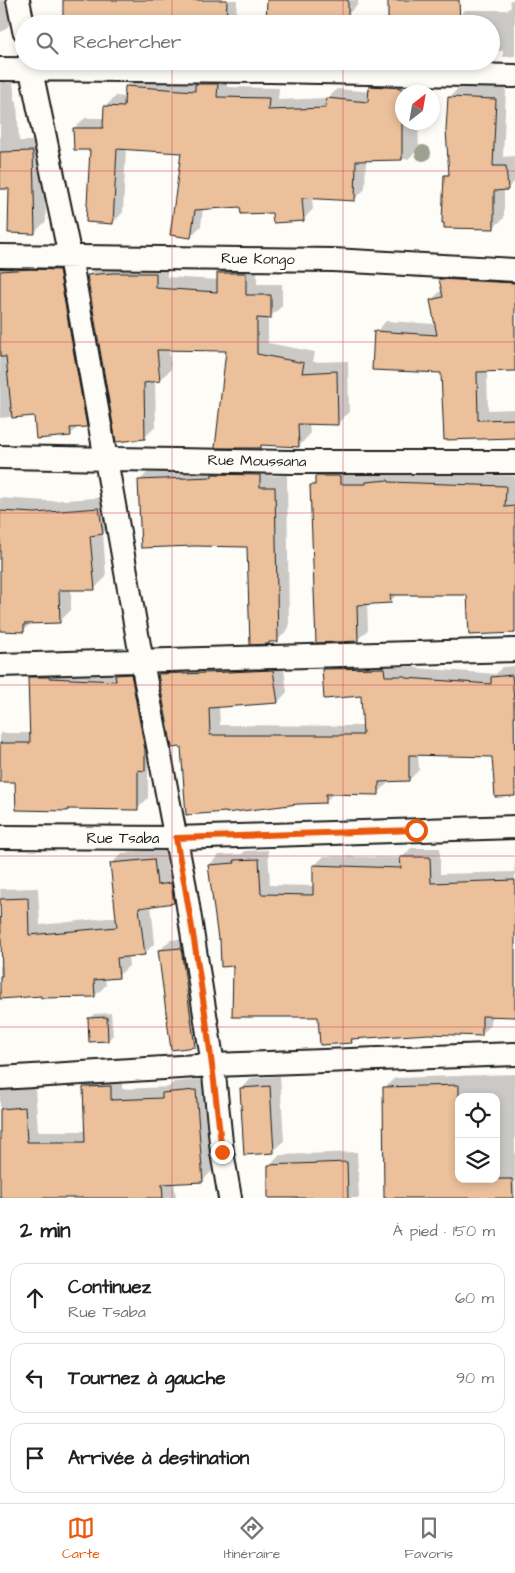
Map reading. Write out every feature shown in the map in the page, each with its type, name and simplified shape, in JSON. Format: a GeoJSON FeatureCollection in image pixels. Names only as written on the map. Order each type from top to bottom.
{"type":"FeatureCollection","features":[{"type":"Feature","properties":{"kind":"street"},"geometry":{"type":"LineString","coordinates":[[18,0],[21,15]]}},
{"type":"Feature","properties":{"kind":"street"},"geometry":{"type":"LineString","coordinates":[[0,69],[15,68]]}},
{"type":"Feature","properties":{"kind":"street"},"geometry":{"type":"LineString","coordinates":[[31,70],[70,257],[104,458],[185,887],[213,1065],[222,1152],[230,1198]]}},
{"type":"Feature","properties":{"kind":"street"},"geometry":{"type":"LineString","coordinates":[[222,70],[515,76]]}},
{"type":"Feature","properties":{"kind":"street","name":"Rue Kongo"},"geometry":{"type":"LineString","coordinates":[[0,256],[333,260],[515,270]]}},
{"type":"Feature","properties":{"kind":"street","name":"Rue Moussana"},"geometry":{"type":"LineString","coordinates":[[0,457],[291,462],[515,462]]}},
{"type":"Feature","properties":{"kind":"street"},"geometry":{"type":"LineString","coordinates":[[0,665],[515,650]]}},
{"type":"Feature","properties":{"kind":"street","name":"Rue Tsaba"},"geometry":{"type":"LineString","coordinates":[[0,837],[176,838],[515,827]]}},
{"type":"Feature","properties":{"kind":"street"},"geometry":{"type":"LineString","coordinates":[[0,1078],[213,1065],[515,1054]]}},
{"type":"Feature","properties":{"kind":"building"},"geometry":{"type":"Polygon","coordinates":[[[63,0],[227,0],[226,15],[63,15],[63,0]]]}},
{"type":"Feature","properties":{"kind":"building"},"geometry":{"type":"Polygon","coordinates":[[[267,0],[348,0],[348,15],[266,15],[267,0]]]}},
{"type":"Feature","properties":{"kind":"building"},"geometry":{"type":"Polygon","coordinates":[[[388,0],[459,0],[460,15],[388,15],[388,0]]]}},
{"type":"Feature","properties":{"kind":"building"},"geometry":{"type":"Polygon","coordinates":[[[195,84],[218,84],[217,97],[269,98],[268,110],[325,108],[326,98],[368,102],[369,86],[395,88],[395,130],[402,130],[402,160],[356,161],[355,201],[302,198],[304,221],[273,223],[272,213],[241,214],[240,207],[195,210],[191,238],[170,235],[181,153],[117,149],[113,224],[86,222],[90,150],[74,150],[73,128],[103,128],[104,106],[124,107],[125,86],[195,91],[195,84]]]}},
{"type":"Feature","properties":{"kind":"building"},"geometry":{"type":"Polygon","coordinates":[[[448,97],[496,99],[493,166],[506,166],[508,190],[494,191],[494,229],[444,228],[444,223],[442,223],[444,175],[449,175],[446,130],[448,97]]]}},
{"type":"Feature","properties":{"kind":"building"},"geometry":{"type":"Polygon","coordinates":[[[33,151],[35,234],[8,233],[9,189],[0,189],[0,152],[33,151]]]}},
{"type":"Feature","properties":{"kind":"building"},"geometry":{"type":"Polygon","coordinates":[[[59,270],[87,427],[70,428],[71,436],[36,439],[34,416],[12,418],[6,357],[0,357],[0,271],[59,270]]]}},
{"type":"Feature","properties":{"kind":"building"},"geometry":{"type":"Polygon","coordinates":[[[156,273],[156,288],[217,292],[217,273],[246,273],[246,295],[271,295],[271,319],[257,318],[257,354],[304,363],[302,373],[337,371],[338,425],[298,424],[299,447],[261,445],[261,448],[215,448],[226,351],[157,350],[160,381],[144,383],[145,439],[116,442],[87,275],[156,273]]]}},
{"type":"Feature","properties":{"kind":"building"},"geometry":{"type":"Polygon","coordinates":[[[439,279],[515,283],[515,371],[477,372],[478,420],[515,419],[515,438],[444,440],[441,373],[372,370],[374,331],[437,335],[430,300],[443,297],[439,279]]]}},
{"type":"Feature","properties":{"kind":"building"},"geometry":{"type":"Polygon","coordinates":[[[212,474],[260,475],[260,487],[275,487],[278,642],[250,645],[247,547],[141,548],[138,480],[212,477],[212,474]]]}},
{"type":"Feature","properties":{"kind":"building"},"geometry":{"type":"Polygon","coordinates":[[[315,476],[340,476],[340,484],[366,484],[366,482],[388,480],[389,482],[506,486],[505,507],[515,506],[515,633],[469,635],[467,595],[390,595],[391,603],[357,605],[358,641],[316,643],[310,485],[315,485],[315,476]]]}},
{"type":"Feature","properties":{"kind":"building"},"geometry":{"type":"Polygon","coordinates":[[[99,508],[103,534],[90,536],[95,590],[59,590],[60,623],[24,624],[24,632],[0,631],[0,511],[35,513],[99,508]]]}},
{"type":"Feature","properties":{"kind":"building"},"geometry":{"type":"Polygon","coordinates":[[[384,668],[385,676],[406,676],[406,678],[491,684],[491,677],[512,675],[515,796],[495,797],[492,757],[409,755],[409,781],[379,782],[379,795],[326,794],[326,803],[186,815],[181,747],[172,748],[158,674],[273,670],[278,703],[209,708],[210,735],[363,735],[361,696],[324,699],[322,669],[384,668]]]}},
{"type":"Feature","properties":{"kind":"building"},"geometry":{"type":"Polygon","coordinates":[[[131,674],[145,750],[145,771],[138,770],[138,810],[16,810],[15,782],[0,782],[0,743],[30,743],[28,677],[116,681],[115,675],[131,674]]]}},
{"type":"Feature","properties":{"kind":"building"},"geometry":{"type":"Polygon","coordinates":[[[400,857],[430,857],[431,883],[515,880],[515,1017],[482,1016],[482,1036],[429,1034],[351,1039],[352,1043],[320,1045],[318,1017],[232,1017],[233,966],[221,967],[220,939],[218,939],[208,865],[235,863],[234,860],[259,859],[261,894],[313,895],[313,865],[401,868],[400,857]]]}},
{"type":"Feature","properties":{"kind":"building"},"geometry":{"type":"Polygon","coordinates":[[[154,859],[157,885],[171,883],[174,903],[139,908],[145,955],[117,958],[119,978],[94,980],[95,997],[41,998],[41,996],[0,999],[0,976],[2,976],[0,899],[28,898],[29,935],[117,927],[110,863],[154,859]]]}},
{"type":"Feature","properties":{"kind":"building"},"geometry":{"type":"Polygon","coordinates":[[[181,948],[195,1047],[171,1050],[158,950],[181,948]]]}},
{"type":"Feature","properties":{"kind":"building"},"geometry":{"type":"Polygon","coordinates":[[[107,1017],[108,1041],[89,1042],[88,1018],[107,1017]]]}},
{"type":"Feature","properties":{"kind":"building"},"geometry":{"type":"Polygon","coordinates":[[[459,1085],[459,1093],[455,1093],[455,1183],[500,1183],[500,1179],[512,1179],[513,1198],[384,1198],[383,1087],[459,1085]]]}},
{"type":"Feature","properties":{"kind":"building"},"geometry":{"type":"Polygon","coordinates":[[[111,1086],[111,1100],[162,1098],[162,1093],[196,1090],[203,1182],[162,1184],[163,1198],[0,1198],[0,1109],[25,1107],[27,1142],[85,1142],[83,1087],[111,1086]]]}},
{"type":"Feature","properties":{"kind":"building"},"geometry":{"type":"Polygon","coordinates":[[[270,1086],[274,1153],[244,1155],[240,1088],[270,1086]]]}},
{"type":"Feature","properties":{"kind":"building"},"geometry":{"type":"Polygon","coordinates":[[[347,1162],[348,1198],[268,1198],[268,1165],[347,1162]]]}},
{"type":"Feature","properties":{"kind":"route"},"geometry":{"type":"LineString","coordinates":[[222,1152],[213,1065],[176,838],[416,830]]}}]}
